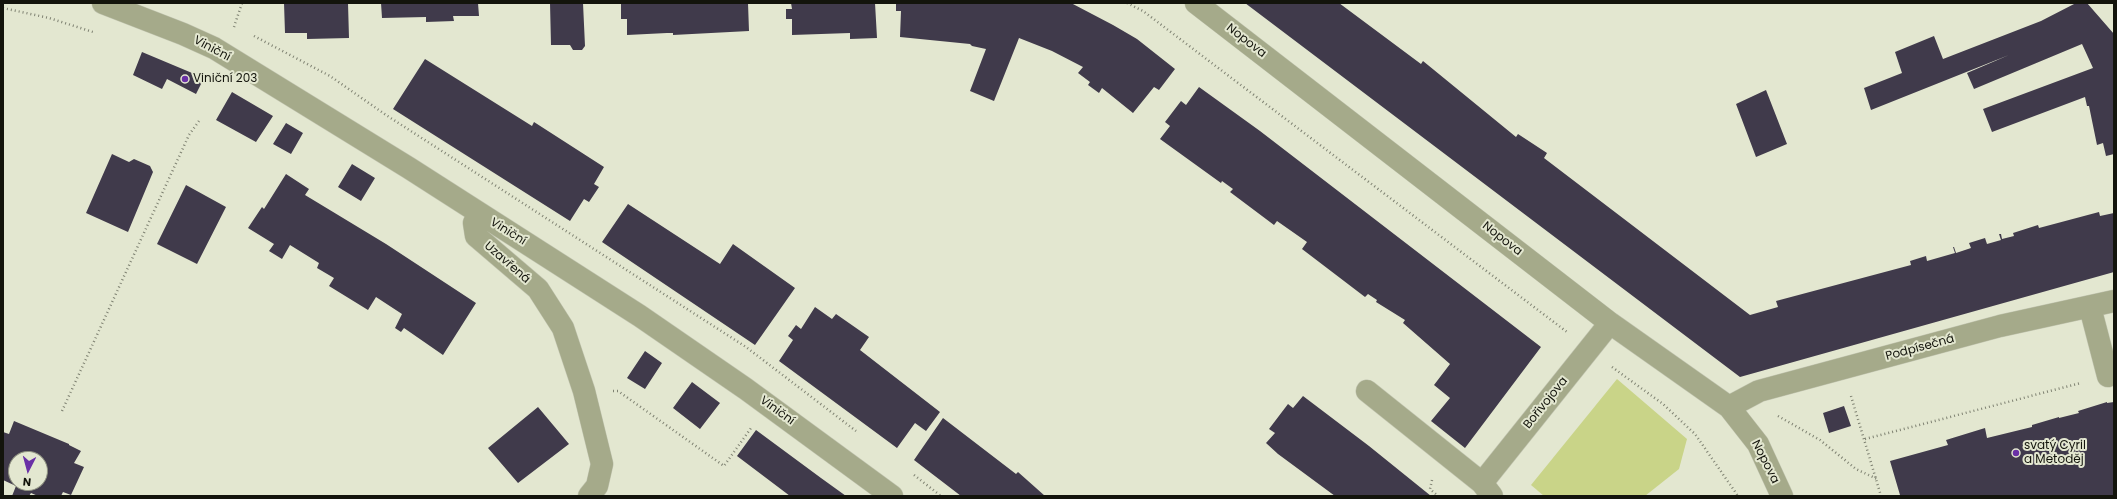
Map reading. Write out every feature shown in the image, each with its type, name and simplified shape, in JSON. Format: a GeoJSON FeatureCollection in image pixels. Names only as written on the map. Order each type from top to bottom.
{"type":"FeatureCollection","features":[{"type":"Feature","properties":{"kind":"street","name":"Viniční"},"geometry":{"type":"LineString","coordinates":[[103,3],[214,48],[402,164],[666,334],[746,389],[892,496]]}},
{"type":"Feature","properties":{"kind":"street","name":"Nopova"},"geometry":{"type":"LineString","coordinates":[[1196,3],[1610,323],[1729,407],[1758,444],[1782,496]]}},
{"type":"Feature","properties":{"kind":"street","name":"Uzavřená"},"geometry":{"type":"LineString","coordinates":[[478,214],[474,223],[476,236],[538,289],[563,328],[584,391],[602,464],[597,486],[590,496]]}},
{"type":"Feature","properties":{"kind":"street","name":"Podpísečná"},"geometry":{"type":"LineString","coordinates":[[1729,407],[1759,391],[2000,326],[2114,301]]}},
{"type":"Feature","properties":{"kind":"street"},"geometry":{"type":"LineString","coordinates":[[2090,307],[2108,376]]}},
{"type":"Feature","properties":{"kind":"street","name":"Bořivojova"},"geometry":{"type":"LineString","coordinates":[[1367,391],[1487,490],[1610,323]]}},
{"type":"Feature","properties":{"kind":"path"},"geometry":{"type":"LineString","coordinates":[[234,27],[242,3]]}},
{"type":"Feature","properties":{"kind":"path"},"geometry":{"type":"LineString","coordinates":[[1127,3],[1149,16],[1589,350],[1663,404],[1695,434],[1738,496]]}},
{"type":"Feature","properties":{"kind":"path"},"geometry":{"type":"LineString","coordinates":[[3,8],[49,18],[98,34]]}},
{"type":"Feature","properties":{"kind":"path"},"geometry":{"type":"LineString","coordinates":[[62,411],[189,135],[198,121]]}},
{"type":"Feature","properties":{"kind":"path"},"geometry":{"type":"LineString","coordinates":[[1843,368],[1882,496]]}},
{"type":"Feature","properties":{"kind":"path"},"geometry":{"type":"LineString","coordinates":[[1865,439],[2108,376]]}},
{"type":"Feature","properties":{"kind":"path"},"geometry":{"type":"LineString","coordinates":[[618,392],[724,466],[751,427]]}},
{"type":"Feature","properties":{"kind":"path"},"geometry":{"type":"LineString","coordinates":[[1749,396],[1764,408],[1820,440],[1856,469],[1877,479]]}},
{"type":"Feature","properties":{"kind":"green space"},"geometry":{"type":"Polygon","coordinates":[[[1617,379],[1687,439],[1679,469],[1645,496],[1544,496],[1531,485],[1617,379]]]}},
{"type":"Feature","properties":{"kind":"building"},"geometry":{"type":"Polygon","coordinates":[[[284,3],[348,3],[349,38],[307,39],[307,33],[285,33],[284,3]]]}},
{"type":"Feature","properties":{"kind":"building"},"geometry":{"type":"Polygon","coordinates":[[[381,3],[478,3],[479,16],[453,16],[454,21],[426,22],[426,17],[382,18],[381,3]]]}},
{"type":"Feature","properties":{"kind":"building"},"geometry":{"type":"Polygon","coordinates":[[[550,3],[583,3],[585,46],[582,50],[573,50],[570,45],[551,45],[550,3]]]}},
{"type":"Feature","properties":{"kind":"building"},"geometry":{"type":"Polygon","coordinates":[[[621,3],[748,3],[749,31],[673,35],[673,33],[667,33],[627,35],[627,19],[621,19],[621,3]]]}},
{"type":"Feature","properties":{"kind":"building"},"geometry":{"type":"Polygon","coordinates":[[[791,3],[875,3],[877,38],[850,39],[850,33],[792,35],[792,19],[786,19],[786,9],[792,9],[791,3]]]}},
{"type":"Feature","properties":{"kind":"building"},"geometry":{"type":"Polygon","coordinates":[[[896,3],[1071,3],[1137,39],[1175,69],[1159,90],[1154,87],[1133,113],[1102,88],[1099,93],[1088,85],[1090,82],[1078,73],[1083,67],[1052,51],[1019,38],[994,101],[970,91],[986,49],[972,46],[970,44],[900,37],[901,11],[896,11],[896,3]]]}},
{"type":"Feature","properties":{"kind":"building"},"geometry":{"type":"Polygon","coordinates":[[[1245,3],[1339,3],[1421,64],[1423,61],[1516,137],[1518,134],[1547,153],[1544,158],[1750,315],[1778,307],[1776,301],[1911,265],[1910,261],[1926,256],[1927,261],[1955,253],[1953,247],[1956,253],[1971,248],[1969,243],[1985,238],[1987,244],[2001,240],[1999,234],[2001,234],[2002,239],[2014,236],[2013,233],[2038,225],[2039,228],[2099,212],[2100,216],[2114,213],[2114,272],[1740,377],[1245,3]]]}},
{"type":"Feature","properties":{"kind":"building"},"geometry":{"type":"Polygon","coordinates":[[[2076,3],[2087,3],[2114,34],[2114,154],[2106,156],[2103,143],[2097,145],[2089,106],[2087,106],[2085,97],[1992,132],[1983,109],[2093,68],[2082,44],[1974,89],[1967,73],[2009,55],[1871,110],[1864,88],[1902,73],[1895,52],[1934,36],[1943,59],[2041,21],[2076,3]]]}},
{"type":"Feature","properties":{"kind":"building"},"geometry":{"type":"Polygon","coordinates":[[[142,52],[204,78],[196,94],[167,79],[162,89],[133,75],[142,52]]]}},
{"type":"Feature","properties":{"kind":"building"},"geometry":{"type":"Polygon","coordinates":[[[425,59],[532,126],[534,122],[604,167],[594,184],[599,187],[589,202],[584,199],[570,221],[393,109],[425,59]]]}},
{"type":"Feature","properties":{"kind":"building"},"geometry":{"type":"Polygon","coordinates":[[[1199,87],[1260,131],[1541,347],[1465,448],[1431,421],[1450,398],[1434,385],[1450,364],[1403,323],[1405,320],[1376,302],[1377,300],[1368,294],[1365,297],[1302,249],[1307,242],[1277,221],[1274,225],[1230,192],[1233,189],[1222,181],[1221,183],[1160,139],[1170,126],[1165,122],[1181,101],[1186,105],[1199,87]]]}},
{"type":"Feature","properties":{"kind":"building"},"geometry":{"type":"Polygon","coordinates":[[[1766,90],[1787,144],[1756,157],[1736,104],[1766,90]]]}},
{"type":"Feature","properties":{"kind":"building"},"geometry":{"type":"Polygon","coordinates":[[[232,92],[273,116],[256,142],[216,120],[232,92]]]}},
{"type":"Feature","properties":{"kind":"building"},"geometry":{"type":"Polygon","coordinates":[[[286,123],[303,133],[291,154],[273,144],[286,123]]]}},
{"type":"Feature","properties":{"kind":"building"},"geometry":{"type":"Polygon","coordinates":[[[112,154],[129,162],[134,159],[150,166],[153,172],[128,232],[86,213],[112,154]]]}},
{"type":"Feature","properties":{"kind":"building"},"geometry":{"type":"Polygon","coordinates":[[[352,164],[375,178],[361,201],[338,187],[352,164]]]}},
{"type":"Feature","properties":{"kind":"building"},"geometry":{"type":"Polygon","coordinates":[[[286,174],[309,189],[305,195],[386,244],[476,303],[443,355],[404,328],[401,332],[395,328],[402,314],[376,297],[368,310],[329,286],[334,278],[317,268],[319,263],[290,245],[282,259],[269,251],[274,244],[248,228],[262,207],[264,209],[286,174]]]}},
{"type":"Feature","properties":{"kind":"building"},"geometry":{"type":"Polygon","coordinates":[[[186,185],[226,207],[197,264],[157,244],[186,185]]]}},
{"type":"Feature","properties":{"kind":"building"},"geometry":{"type":"Polygon","coordinates":[[[628,204],[720,264],[733,244],[795,288],[755,345],[602,242],[628,204]]]}},
{"type":"Feature","properties":{"kind":"building"},"geometry":{"type":"Polygon","coordinates":[[[815,307],[832,319],[836,314],[869,337],[860,350],[940,412],[926,431],[915,423],[897,448],[779,361],[793,340],[788,336],[796,325],[801,329],[815,307]]]}},
{"type":"Feature","properties":{"kind":"building"},"geometry":{"type":"Polygon","coordinates":[[[645,351],[662,363],[645,389],[627,378],[645,351]]]}},
{"type":"Feature","properties":{"kind":"building"},"geometry":{"type":"Polygon","coordinates":[[[692,382],[720,403],[700,429],[673,408],[692,382]]]}},
{"type":"Feature","properties":{"kind":"building"},"geometry":{"type":"Polygon","coordinates":[[[1303,396],[1369,446],[1431,496],[1335,496],[1278,454],[1266,443],[1275,433],[1269,429],[1288,404],[1293,408],[1303,396]]]}},
{"type":"Feature","properties":{"kind":"building","name":"svatý Cyril a Metoděj"},"geometry":{"type":"Polygon","coordinates":[[[2107,402],[2114,402],[2114,496],[1900,495],[1890,461],[1948,445],[1946,440],[1985,428],[1987,438],[2032,427],[2032,425],[2059,417],[2079,413],[2078,411],[2107,402]]]}},
{"type":"Feature","properties":{"kind":"building"},"geometry":{"type":"Polygon","coordinates":[[[1844,406],[1851,426],[1829,433],[1823,413],[1844,406]]]}},
{"type":"Feature","properties":{"kind":"building"},"geometry":{"type":"Polygon","coordinates":[[[538,407],[569,444],[518,483],[488,448],[538,407]]]}},
{"type":"Feature","properties":{"kind":"building"},"geometry":{"type":"Polygon","coordinates":[[[943,418],[1016,474],[1018,472],[1045,496],[961,496],[914,460],[943,418]]]}},
{"type":"Feature","properties":{"kind":"building"},"geometry":{"type":"Polygon","coordinates":[[[14,421],[69,444],[81,451],[74,463],[84,467],[71,495],[63,492],[61,496],[38,496],[31,493],[29,496],[12,496],[14,491],[48,491],[48,451],[8,451],[8,482],[3,480],[3,432],[9,434],[14,421]]]}},
{"type":"Feature","properties":{"kind":"building"},"geometry":{"type":"Polygon","coordinates":[[[756,430],[846,496],[790,496],[737,456],[756,430]]]}},
{"type":"Feature","properties":{"kind":"place","name":"Viniční 203"},"geometry":{"type":"Point","coordinates":[185,79]}},
{"type":"Feature","properties":{"kind":"place","name":"svatý Cyril a Metoděj"},"geometry":{"type":"Point","coordinates":[2016,453]}}]}
